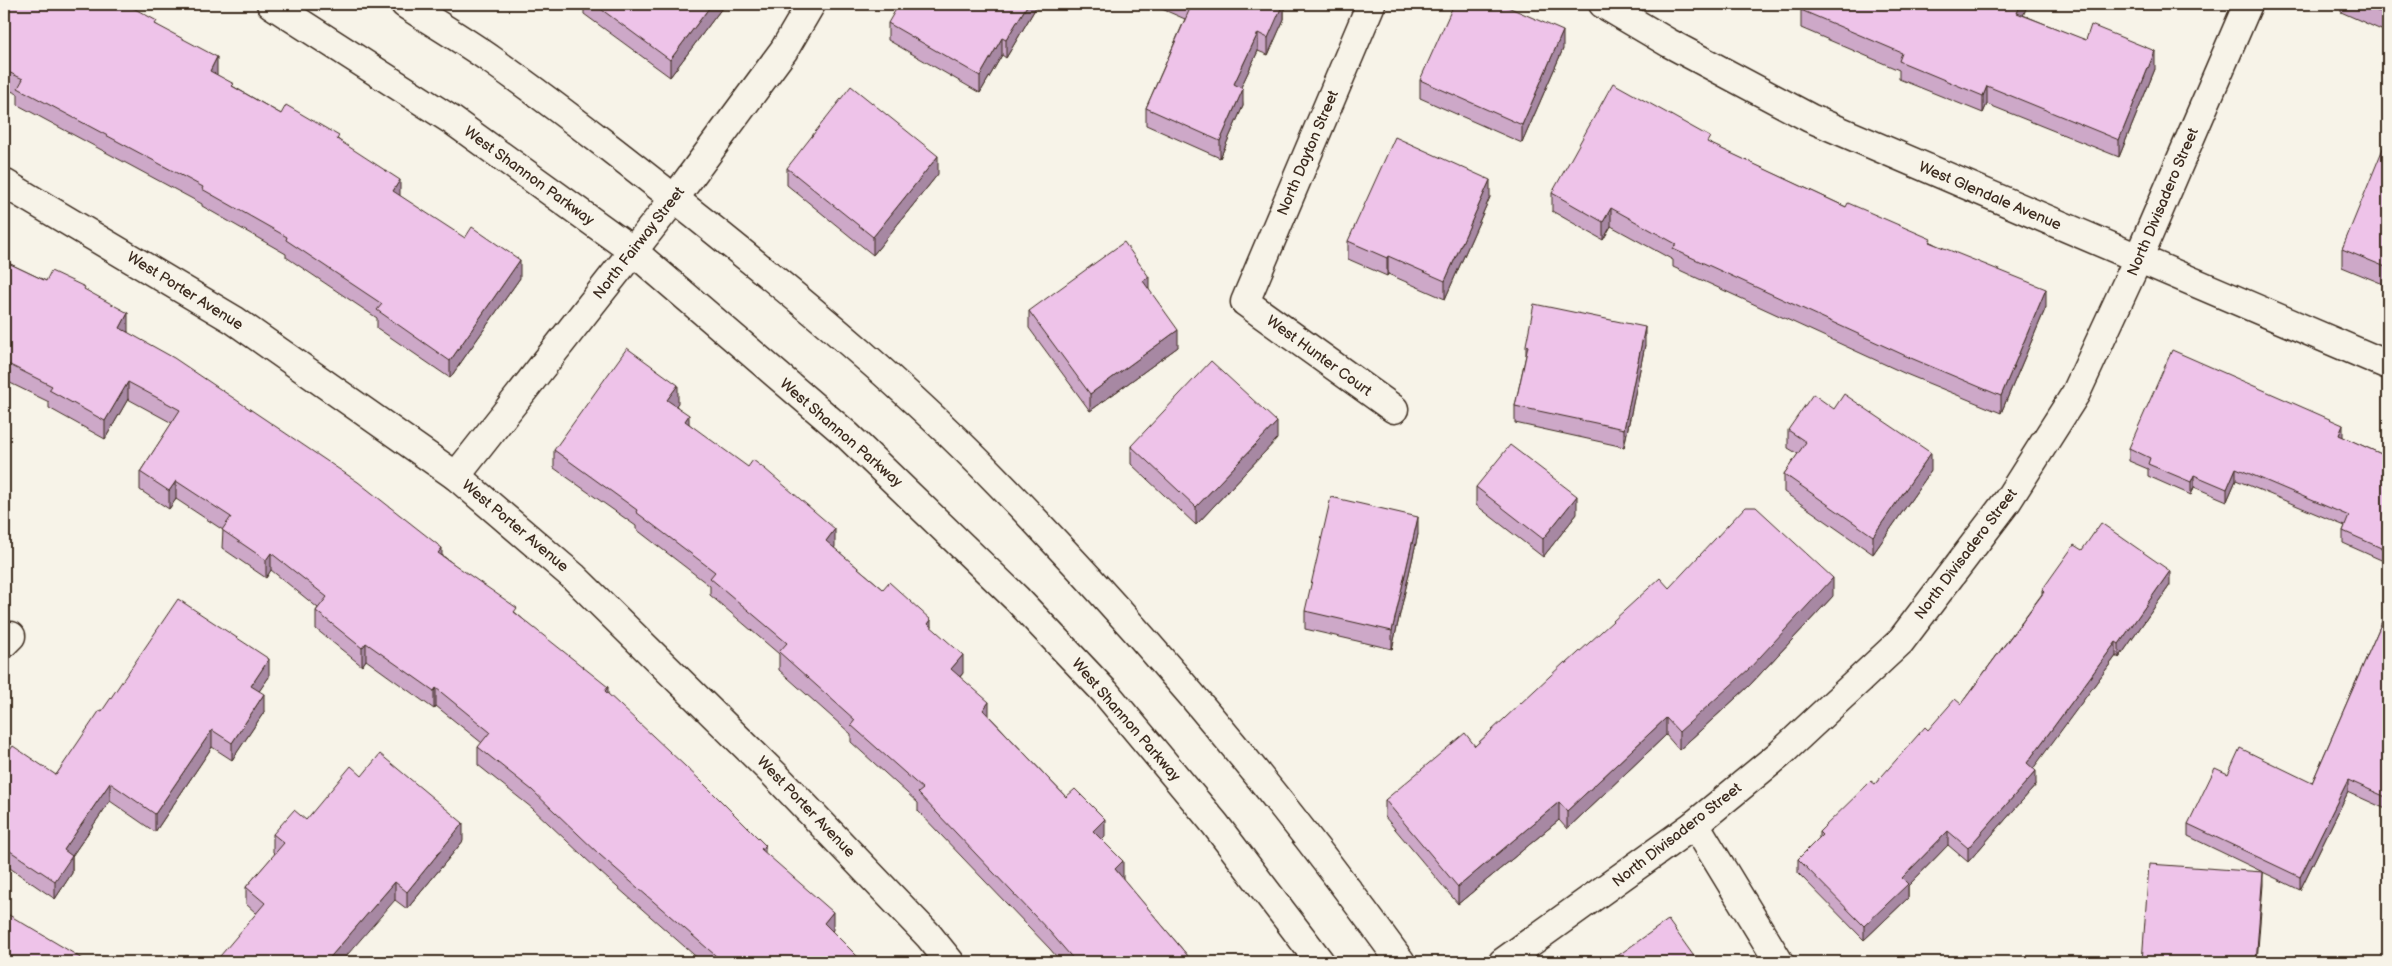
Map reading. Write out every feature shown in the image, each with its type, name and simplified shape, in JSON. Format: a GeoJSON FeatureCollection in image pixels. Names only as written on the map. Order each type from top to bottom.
{"type":"FeatureCollection","features":[{"type":"Feature","properties":{"kind":"street","name":"West Shannon Parkway"},"geometry":{"type":"LineString","coordinates":[[271,4],[453,121],[633,251],[847,435],[1017,599],[1105,692],[1215,824],[1320,962]]}},
{"type":"Feature","properties":{"kind":"street"},"geometry":{"type":"LineString","coordinates":[[405,4],[492,60],[674,199],[786,288],[904,390],[997,480],[1128,620],[1206,710],[1308,835],[1401,962]]}},
{"type":"Feature","properties":{"kind":"street","name":"North Fairway Street"},"geometry":{"type":"LineString","coordinates":[[456,476],[674,199],[784,50],[811,4]]}},
{"type":"Feature","properties":{"kind":"street","name":"North Dayton Street"},"geometry":{"type":"LineString","coordinates":[[1244,302],[1371,4]]}},
{"type":"Feature","properties":{"kind":"street","name":"West Glendale Avenue"},"geometry":{"type":"LineString","coordinates":[[1603,4],[1669,43],[1810,118],[2388,365]]}},
{"type":"Feature","properties":{"kind":"street","name":"North Divisadero Street"},"geometry":{"type":"LineString","coordinates":[[1503,962],[1695,824],[1780,754],[1900,642],[2008,500],[2076,393],[2138,259],[2248,4]]}},
{"type":"Feature","properties":{"kind":"street","name":"West Porter Avenue"},"geometry":{"type":"LineString","coordinates":[[4,183],[234,320],[456,476],[574,577],[768,768],[922,929],[950,962]]}},
{"type":"Feature","properties":{"kind":"street","name":"West Hunter Court"},"geometry":{"type":"LineString","coordinates":[[1244,302],[1394,409]]}},
{"type":"Feature","properties":{"kind":"street"},"geometry":{"type":"LineString","coordinates":[[1695,824],[1779,962]]}},
{"type":"Feature","properties":{"kind":"building"},"geometry":{"type":"Polygon","coordinates":[[[4,4],[126,4],[157,21],[155,24],[217,57],[210,71],[234,84],[232,86],[281,114],[286,105],[339,136],[337,139],[400,180],[393,191],[465,238],[472,227],[520,260],[450,361],[377,310],[382,304],[286,240],[287,237],[202,189],[203,187],[18,88],[23,79],[4,70],[4,4]]]}},
{"type":"Feature","properties":{"kind":"building"},"geometry":{"type":"Polygon","coordinates":[[[594,4],[712,4],[670,60],[594,4]]]}},
{"type":"Feature","properties":{"kind":"building"},"geometry":{"type":"Polygon","coordinates":[[[899,4],[1028,4],[1006,40],[1002,38],[980,76],[888,23],[899,4]]]}},
{"type":"Feature","properties":{"kind":"building"},"geometry":{"type":"Polygon","coordinates":[[[1192,4],[1283,4],[1268,38],[1258,33],[1234,84],[1243,89],[1220,141],[1146,108],[1192,4]]]}},
{"type":"Feature","properties":{"kind":"building"},"geometry":{"type":"Polygon","coordinates":[[[1454,4],[1501,4],[1563,31],[1522,125],[1420,80],[1454,4]]]}},
{"type":"Feature","properties":{"kind":"building"},"geometry":{"type":"Polygon","coordinates":[[[1803,4],[2021,4],[2017,13],[2086,40],[2091,25],[2155,51],[2119,140],[1987,86],[1983,96],[1899,61],[1902,53],[1801,10],[1803,4]]]}},
{"type":"Feature","properties":{"kind":"building"},"geometry":{"type":"Polygon","coordinates":[[[2362,4],[2388,4],[2388,16],[2362,4]]]}},
{"type":"Feature","properties":{"kind":"building"},"geometry":{"type":"Polygon","coordinates":[[[1613,83],[1710,137],[1707,142],[1846,207],[1848,203],[1931,239],[1929,242],[2046,289],[2001,396],[1906,356],[1673,249],[1676,244],[1611,208],[1603,222],[1552,193],[1613,83]]]}},
{"type":"Feature","properties":{"kind":"building"},"geometry":{"type":"Polygon","coordinates":[[[851,86],[938,156],[873,237],[787,168],[851,86]]]}},
{"type":"Feature","properties":{"kind":"building"},"geometry":{"type":"Polygon","coordinates":[[[1395,137],[1490,180],[1445,281],[1348,241],[1395,137]]]}},
{"type":"Feature","properties":{"kind":"building"},"geometry":{"type":"Polygon","coordinates":[[[2384,146],[2388,148],[2388,268],[2342,249],[2384,146]]]}},
{"type":"Feature","properties":{"kind":"building"},"geometry":{"type":"Polygon","coordinates":[[[1124,242],[1149,277],[1143,281],[1178,330],[1090,394],[1029,311],[1124,242]]]}},
{"type":"Feature","properties":{"kind":"building"},"geometry":{"type":"Polygon","coordinates":[[[4,261],[46,281],[51,271],[85,287],[84,289],[128,313],[120,328],[174,358],[358,482],[442,548],[438,553],[517,608],[514,612],[608,687],[605,691],[701,781],[765,845],[761,849],[833,912],[824,923],[863,962],[723,962],[600,855],[532,790],[478,747],[490,732],[436,688],[434,691],[366,643],[362,648],[316,611],[327,597],[271,553],[266,560],[222,530],[231,517],[176,481],[169,491],[140,472],[180,410],[128,382],[105,421],[49,390],[52,386],[4,362],[4,261]]]}},
{"type":"Feature","properties":{"kind":"building"},"geometry":{"type":"Polygon","coordinates":[[[1534,304],[1645,327],[1624,429],[1515,406],[1528,346],[1526,345],[1534,304]]]}},
{"type":"Feature","properties":{"kind":"building"},"geometry":{"type":"Polygon","coordinates":[[[627,348],[678,385],[667,400],[689,415],[685,421],[748,467],[753,460],[765,469],[835,529],[826,541],[883,589],[889,582],[931,620],[928,624],[963,655],[951,669],[989,702],[983,710],[1066,797],[1075,789],[1105,819],[1093,831],[1123,861],[1115,869],[1193,962],[1076,962],[918,793],[923,789],[851,725],[855,720],[779,652],[787,643],[710,578],[715,572],[636,512],[637,510],[554,450],[627,348]]]}},
{"type":"Feature","properties":{"kind":"building"},"geometry":{"type":"Polygon","coordinates":[[[2172,350],[2343,425],[2339,435],[2388,457],[2388,551],[2343,531],[2349,516],[2236,468],[2227,489],[2194,475],[2191,482],[2148,464],[2150,458],[2129,448],[2172,350]]]}},
{"type":"Feature","properties":{"kind":"building"},"geometry":{"type":"Polygon","coordinates":[[[1211,361],[1277,422],[1196,507],[1131,446],[1211,361]]]}},
{"type":"Feature","properties":{"kind":"building"},"geometry":{"type":"Polygon","coordinates":[[[1813,394],[1834,409],[1844,394],[1931,453],[1873,536],[1784,474],[1806,442],[1788,430],[1813,394]]]}},
{"type":"Feature","properties":{"kind":"building"},"geometry":{"type":"Polygon","coordinates":[[[1510,445],[1577,496],[1543,539],[1476,487],[1510,445]]]}},
{"type":"Feature","properties":{"kind":"building"},"geometry":{"type":"Polygon","coordinates":[[[1331,497],[1418,517],[1392,631],[1305,611],[1331,497]]]}},
{"type":"Feature","properties":{"kind":"building"},"geometry":{"type":"Polygon","coordinates":[[[1745,507],[1756,507],[1833,578],[1749,669],[1679,732],[1666,718],[1567,811],[1559,802],[1458,887],[1385,800],[1465,733],[1475,746],[1565,662],[1566,664],[1660,578],[1669,588],[1745,507]]]}},
{"type":"Feature","properties":{"kind":"building"},"geometry":{"type":"Polygon","coordinates":[[[2101,523],[2170,571],[2119,644],[2116,642],[2027,763],[2036,771],[1968,848],[1948,831],[1902,878],[1908,884],[1864,926],[1798,859],[1822,835],[1819,832],[1871,781],[1875,784],[1925,727],[1928,730],[1955,699],[1961,704],[2044,592],[2042,590],[2074,545],[2082,550],[2101,523]]]}},
{"type":"Feature","properties":{"kind":"building"},"geometry":{"type":"Polygon","coordinates":[[[178,599],[269,659],[251,686],[264,694],[232,743],[212,730],[155,814],[110,783],[64,850],[72,856],[55,881],[4,847],[4,758],[13,746],[56,775],[178,599]]]}},
{"type":"Feature","properties":{"kind":"building"},"geometry":{"type":"Polygon","coordinates":[[[2388,608],[2388,798],[2348,780],[2300,877],[2188,824],[2215,768],[2228,774],[2240,748],[2312,783],[2388,608]]]}},
{"type":"Feature","properties":{"kind":"building"},"geometry":{"type":"Polygon","coordinates":[[[380,754],[463,823],[407,892],[395,882],[326,962],[215,962],[265,903],[246,887],[284,843],[273,834],[294,810],[306,820],[351,766],[362,776],[380,754]]]}},
{"type":"Feature","properties":{"kind":"building"},"geometry":{"type":"Polygon","coordinates":[[[2149,864],[2263,872],[2256,962],[2142,962],[2149,864]]]}},
{"type":"Feature","properties":{"kind":"building"},"geometry":{"type":"Polygon","coordinates":[[[4,912],[73,953],[86,962],[4,962],[4,912]]]}},
{"type":"Feature","properties":{"kind":"building"},"geometry":{"type":"Polygon","coordinates":[[[1668,920],[1698,962],[1609,962],[1668,920]]]}},
{"type":"Feature","properties":{"kind":"building"},"geometry":{"type":"Polygon","coordinates":[[[642,957],[647,962],[637,962],[642,957]]]}}]}
